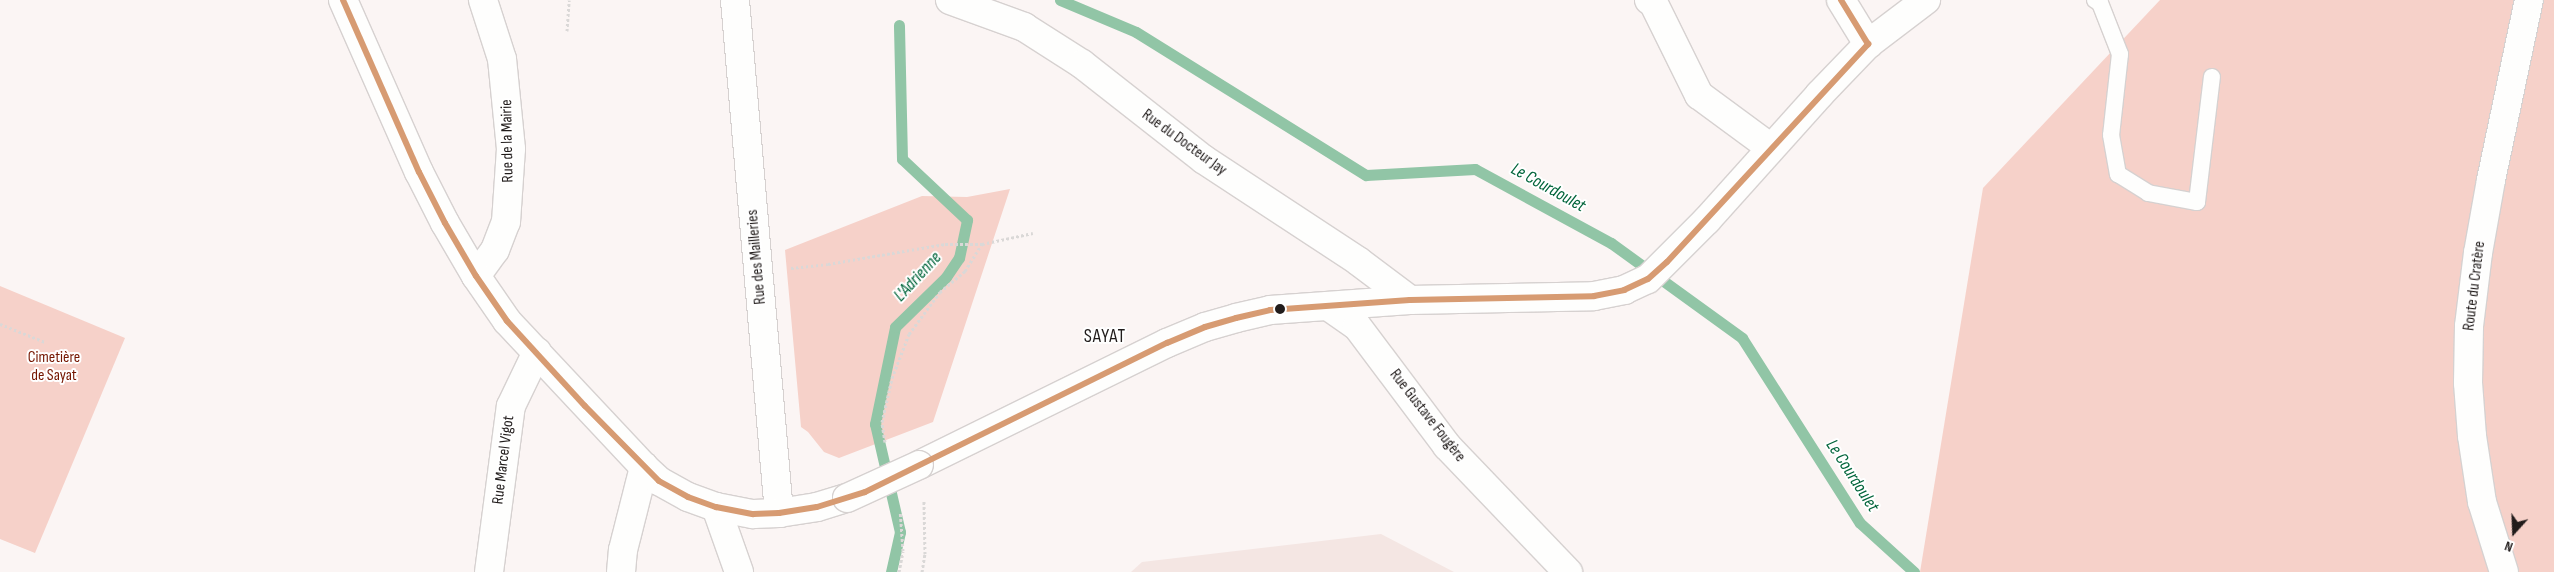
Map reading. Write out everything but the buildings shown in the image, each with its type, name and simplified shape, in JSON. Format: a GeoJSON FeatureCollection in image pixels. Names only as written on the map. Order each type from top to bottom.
{"type":"FeatureCollection","features":[{"type":"Feature","properties":{"kind":"street"},"geometry":{"type":"LineString","coordinates":[[343,0],[419,172],[445,223],[476,276],[507,321],[644,468],[659,481],[688,496],[716,507],[754,514],[779,513],[817,507],[848,498],[922,464],[1167,343],[1205,327],[1270,310],[1410,300],[1594,296],[1624,290],[1648,279],[1667,262],[1868,44],[1926,0]]}},
{"type":"Feature","properties":{"kind":"street","name":"Rue de la Mairie"},"geometry":{"type":"LineString","coordinates":[[476,276],[496,250],[506,222],[511,149],[507,91],[502,59],[483,0]]}},
{"type":"Feature","properties":{"kind":"street","name":"Rue des Mailleries"},"geometry":{"type":"LineString","coordinates":[[734,0],[779,513]]}},
{"type":"Feature","properties":{"kind":"street","name":"Rue du Docteur Jay"},"geometry":{"type":"LineString","coordinates":[[950,0],[1024,27],[1082,64],[1203,160],[1358,261],[1410,300]]}},
{"type":"Feature","properties":{"kind":"street"},"geometry":{"type":"LineString","coordinates":[[1649,0],[1653,2],[1700,95],[1771,148]]}},
{"type":"Feature","properties":{"kind":"street"},"geometry":{"type":"LineString","coordinates":[[1840,0],[1868,44]]}},
{"type":"Feature","properties":{"kind":"street","name":"Route du Cratère"},"geometry":{"type":"LineString","coordinates":[[2504,572],[2482,502],[2472,436],[2468,383],[2469,326],[2491,180],[2528,0]]}},
{"type":"Feature","properties":{"kind":"street","name":"Rue Gustave Fougère"},"geometry":{"type":"LineString","coordinates":[[1328,306],[1357,326],[1447,446],[1568,572]]}},
{"type":"Feature","properties":{"kind":"street","name":"Rue Marcel Vigot"},"geometry":{"type":"LineString","coordinates":[[489,572],[511,406],[536,352]]}},
{"type":"Feature","properties":{"kind":"street"},"geometry":{"type":"LineString","coordinates":[[621,572],[623,550],[644,468]]}},
{"type":"Feature","properties":{"kind":"street"},"geometry":{"type":"LineString","coordinates":[[716,507],[739,572]]}},
{"type":"Feature","properties":{"kind":"lane"},"geometry":{"type":"LineString","coordinates":[[2095,0],[2100,3],[2120,54],[2111,136],[2118,174],[2148,194],[2197,202],[2212,77]]}},
{"type":"Feature","properties":{"kind":"path"},"geometry":{"type":"LineString","coordinates":[[567,31],[569,0]]}},
{"type":"Feature","properties":{"kind":"path"},"geometry":{"type":"LineString","coordinates":[[758,272],[828,264],[945,244],[982,244],[1033,233]]}},
{"type":"Feature","properties":{"kind":"path"},"geometry":{"type":"LineString","coordinates":[[886,451],[882,422],[892,378],[909,334],[940,292],[965,271],[982,244]]}},
{"type":"Feature","properties":{"kind":"path"},"geometry":{"type":"LineString","coordinates":[[0,324],[44,342]]}},
{"type":"Feature","properties":{"kind":"path"},"geometry":{"type":"LineString","coordinates":[[922,464],[925,554],[922,572]]}},
{"type":"Feature","properties":{"kind":"path"},"geometry":{"type":"LineString","coordinates":[[899,510],[902,516],[903,551],[899,572]]}},
{"type":"Feature","properties":{"kind":"shaded area"},"geometry":{"type":"Polygon","coordinates":[[[1381,534],[1454,572],[1131,572],[1142,562],[1381,534]]]}},
{"type":"Feature","properties":{"kind":"green space"},"geometry":{"type":"Polygon","coordinates":[[[2160,0],[2554,0],[2554,572],[1920,572],[1983,188],[2160,0]]]}},
{"type":"Feature","properties":{"kind":"green space"},"geometry":{"type":"Polygon","coordinates":[[[1010,189],[933,422],[839,458],[824,452],[808,432],[801,427],[785,250],[922,196],[967,197],[1010,189]]]}},
{"type":"Feature","properties":{"kind":"green space","name":"Cimetière de Sayat"},"geometry":{"type":"Polygon","coordinates":[[[0,286],[125,338],[35,553],[0,539],[0,286]]]}},
{"type":"Feature","properties":{"kind":"waterway","name":"Le Courdoulet"},"geometry":{"type":"LineString","coordinates":[[1060,0],[1136,32],[1366,175],[1475,169],[1611,243],[1742,338],[1860,523],[1914,572]]}},
{"type":"Feature","properties":{"kind":"waterway","name":"L'Adrienne"},"geometry":{"type":"LineString","coordinates":[[891,572],[900,532],[875,424],[895,327],[946,277],[959,258],[967,220],[902,159],[899,25]]}},
{"type":"Feature","properties":{"kind":"transit line"},"geometry":{"type":"LineString","coordinates":[[343,0],[419,172],[445,223],[476,276],[507,321],[585,406],[659,481],[688,497],[716,507],[753,514],[779,513],[817,507],[865,492],[1167,343],[1205,327],[1236,318],[1270,310],[1410,300],[1594,296],[1624,290],[1648,279],[1667,262],[1868,44]]}},
{"type":"Feature","properties":{"kind":"transit line"},"geometry":{"type":"LineString","coordinates":[[1841,0],[1868,44]]}},
{"type":"Feature","properties":{"kind":"district","name":"SAYAT"},"geometry":{"type":"Point","coordinates":[1105,337]}}]}
